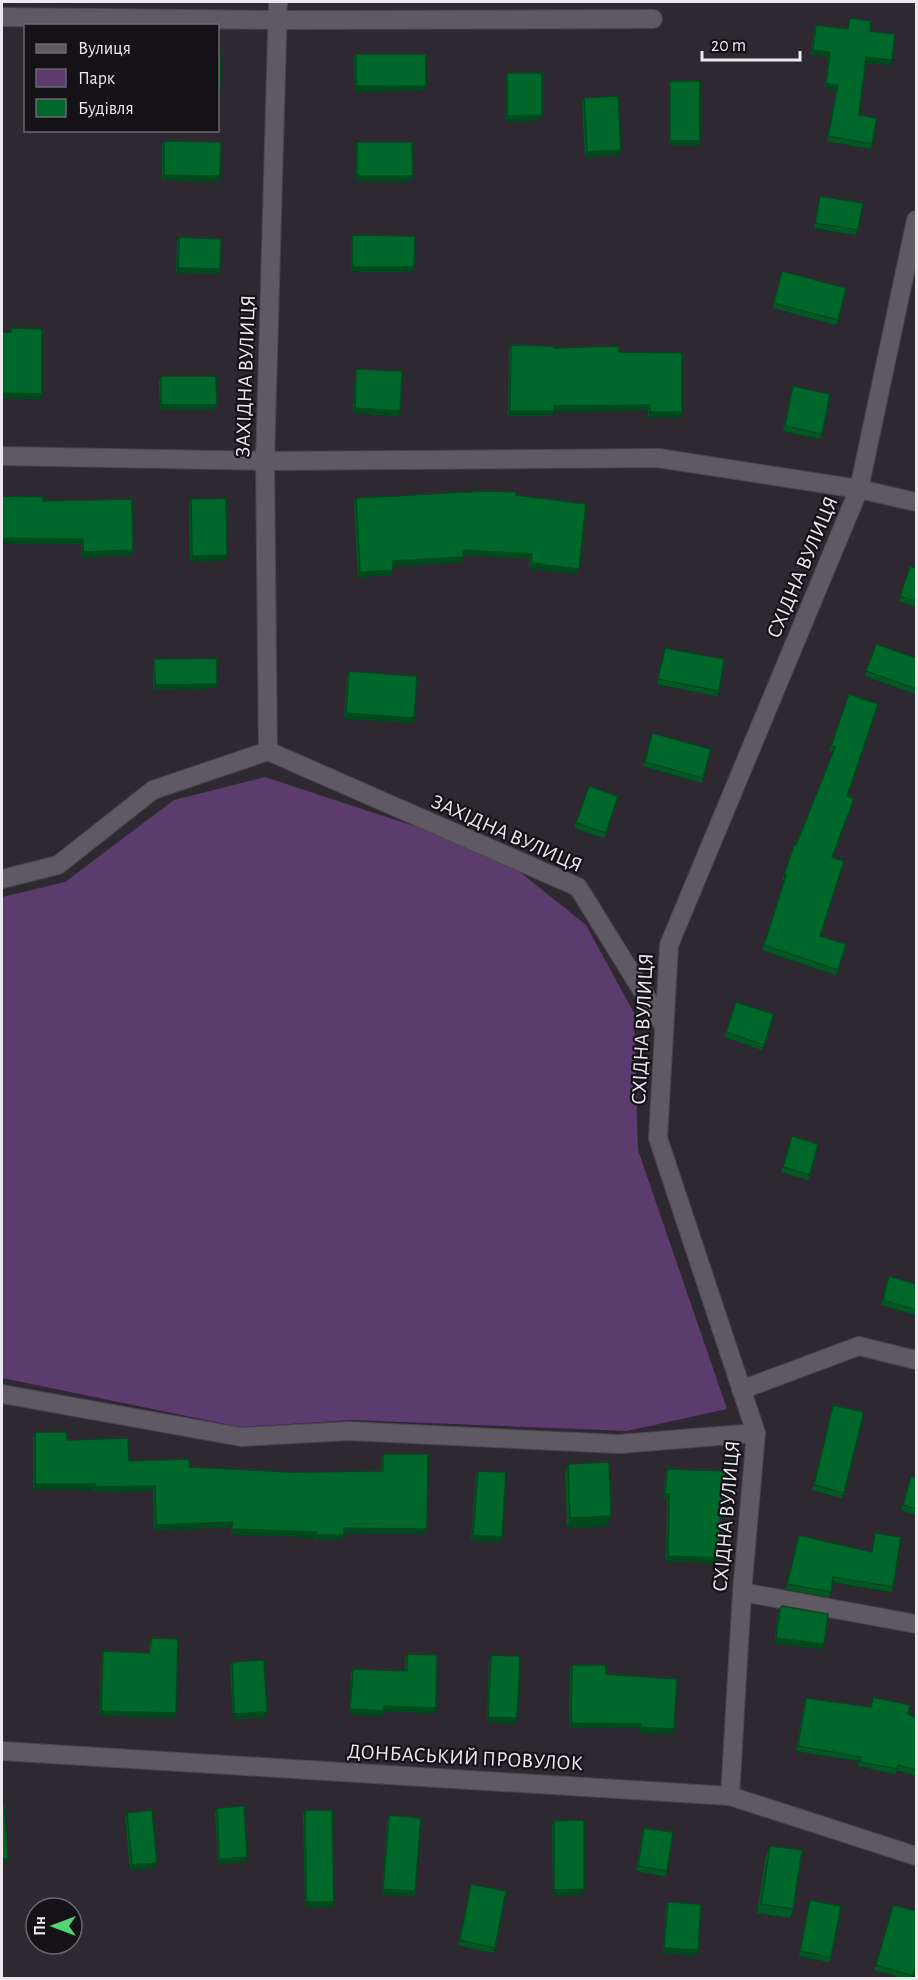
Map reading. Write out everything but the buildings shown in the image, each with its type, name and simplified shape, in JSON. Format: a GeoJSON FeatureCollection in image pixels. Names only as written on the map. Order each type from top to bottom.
{"type":"FeatureCollection","features":[{"type":"Feature","properties":{"kind":"street","name":"ЗАХІДНА ВУЛИЦЯ"},"geometry":{"type":"LineString","coordinates":[[278,2],[265,461],[268,751],[578,887],[664,1026]]}},
{"type":"Feature","properties":{"kind":"street"},"geometry":{"type":"LineString","coordinates":[[2,17],[278,20],[653,19]]}},
{"type":"Feature","properties":{"kind":"street","name":"СХІДНА ВУЛИЦЯ"},"geometry":{"type":"LineString","coordinates":[[730,1796],[742,1592],[756,1433],[658,1138],[669,945],[859,489],[916,220]]}},
{"type":"Feature","properties":{"kind":"street"},"geometry":{"type":"LineString","coordinates":[[2,456],[265,461],[658,458],[859,489],[916,502]]}},
{"type":"Feature","properties":{"kind":"street"},"geometry":{"type":"LineString","coordinates":[[2,879],[58,864],[153,790],[268,751]]}},
{"type":"Feature","properties":{"kind":"street"},"geometry":{"type":"LineString","coordinates":[[741,1390],[859,1346],[916,1360]]}},
{"type":"Feature","properties":{"kind":"street"},"geometry":{"type":"LineString","coordinates":[[2,1395],[241,1437],[349,1431],[619,1444],[756,1433]]}},
{"type":"Feature","properties":{"kind":"street"},"geometry":{"type":"LineString","coordinates":[[742,1592],[916,1624]]}},
{"type":"Feature","properties":{"kind":"street","name":"ДОНБАСЬКИЙ ПРОВУЛОК"},"geometry":{"type":"LineString","coordinates":[[2,1751],[730,1796],[916,1856]]}},
{"type":"Feature","properties":{"kind":"green space"},"geometry":{"type":"Polygon","coordinates":[[[265,777],[496,853],[586,925],[634,1013],[638,1150],[727,1409],[627,1431],[352,1420],[240,1427],[2,1378],[2,897],[65,882],[174,800],[265,777]]]}}]}
